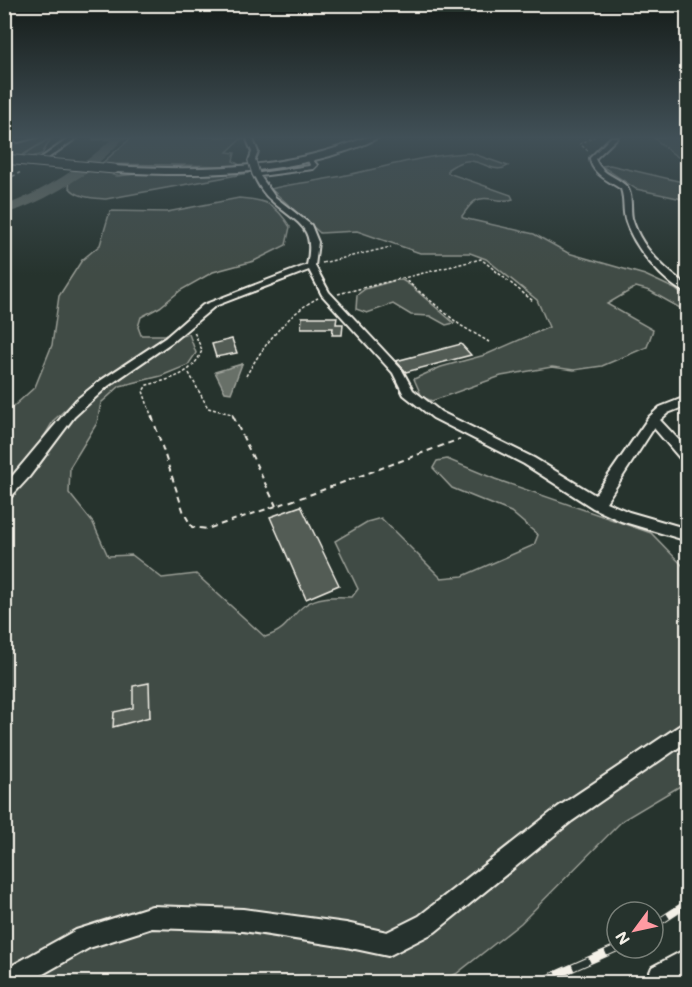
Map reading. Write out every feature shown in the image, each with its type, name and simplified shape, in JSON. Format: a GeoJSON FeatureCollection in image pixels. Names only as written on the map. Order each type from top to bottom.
{"type":"FeatureCollection","features":[{"type":"Feature","properties":{"kind":"highway"},"geometry":{"type":"LineString","coordinates":[[667,982],[687,969]]}},
{"type":"Feature","properties":{"kind":"street"},"geometry":{"type":"LineString","coordinates":[[261,183],[267,193],[298,216],[314,233],[311,266],[327,295],[398,372],[408,392],[437,414],[541,468],[598,504],[626,517],[687,535]]}},
{"type":"Feature","properties":{"kind":"street"},"geometry":{"type":"LineString","coordinates":[[617,183],[624,188],[626,193],[629,219],[637,237],[666,275],[687,291]]}},
{"type":"Feature","properties":{"kind":"street"},"geometry":{"type":"LineString","coordinates":[[4,495],[19,482],[41,455],[59,425],[82,402],[214,302],[268,285],[311,266]]}},
{"type":"Feature","properties":{"kind":"street"},"geometry":{"type":"LineString","coordinates":[[598,504],[653,420],[664,411],[687,400]]}},
{"type":"Feature","properties":{"kind":"street"},"geometry":{"type":"LineString","coordinates":[[653,420],[687,459]]}},
{"type":"Feature","properties":{"kind":"street"},"geometry":{"type":"LineString","coordinates":[[7,982],[84,938],[152,917],[243,920],[346,935],[388,944],[427,924],[564,814],[687,729]]}},
{"type":"Feature","properties":{"kind":"path"},"geometry":{"type":"LineString","coordinates":[[311,266],[391,247]]}},
{"type":"Feature","properties":{"kind":"path"},"geometry":{"type":"LineString","coordinates":[[246,376],[254,359],[304,304],[327,295],[481,259],[533,301]]}},
{"type":"Feature","properties":{"kind":"path"},"geometry":{"type":"LineString","coordinates":[[402,277],[460,325],[489,342]]}},
{"type":"Feature","properties":{"kind":"path"},"geometry":{"type":"LineString","coordinates":[[190,322],[202,350],[199,362],[189,373],[147,385],[143,391],[184,513],[192,527],[207,529],[477,433]]}},
{"type":"Feature","properties":{"kind":"path"},"geometry":{"type":"LineString","coordinates":[[189,373],[208,408],[232,414],[276,506]]}},
{"type":"Feature","properties":{"kind":"shaded area"},"geometry":{"type":"Polygon","coordinates":[[[70,183],[193,183],[106,199],[81,195],[69,187],[70,183]]]}},
{"type":"Feature","properties":{"kind":"shaded area"},"geometry":{"type":"Polygon","coordinates":[[[301,183],[477,183],[511,195],[513,199],[479,199],[469,206],[463,218],[534,234],[568,253],[645,275],[675,289],[687,299],[687,312],[650,291],[636,287],[607,304],[653,330],[647,347],[602,366],[574,370],[552,367],[501,376],[432,401],[422,397],[414,379],[441,367],[485,355],[549,327],[537,300],[486,259],[470,253],[420,253],[357,231],[320,233],[271,189],[301,183]]]}},
{"type":"Feature","properties":{"kind":"shaded area"},"geometry":{"type":"Polygon","coordinates":[[[627,183],[687,183],[687,200],[636,189],[627,183]]]}},
{"type":"Feature","properties":{"kind":"shaded area"},"geometry":{"type":"Polygon","coordinates":[[[239,198],[269,204],[280,213],[290,227],[286,245],[254,261],[213,272],[141,317],[138,327],[141,335],[165,335],[166,339],[76,400],[54,420],[39,445],[5,487],[5,414],[35,387],[52,345],[59,296],[82,260],[100,245],[110,211],[167,212],[239,198]]]}},
{"type":"Feature","properties":{"kind":"shaded area"},"geometry":{"type":"Polygon","coordinates":[[[402,280],[410,285],[454,323],[446,325],[430,316],[411,315],[393,304],[367,313],[356,309],[357,295],[365,289],[402,280]]]}},
{"type":"Feature","properties":{"kind":"shaded area"},"geometry":{"type":"Polygon","coordinates":[[[189,334],[196,353],[188,365],[161,376],[120,386],[101,403],[97,423],[70,467],[69,493],[93,523],[108,556],[132,555],[162,578],[196,574],[265,637],[284,627],[299,609],[310,602],[328,597],[352,597],[358,589],[335,541],[367,522],[381,518],[441,578],[463,576],[534,545],[538,535],[511,512],[452,488],[433,468],[437,461],[447,459],[495,479],[651,533],[688,571],[687,782],[623,820],[521,923],[456,974],[436,982],[5,982],[5,499],[36,470],[75,415],[95,397],[181,336],[189,334]]]}},
{"type":"Feature","properties":{"kind":"shaded area"},"geometry":{"type":"Polygon","coordinates":[[[242,364],[231,393],[225,392],[215,372],[242,364]]]}},
{"type":"Feature","properties":{"kind":"building"},"geometry":{"type":"Polygon","coordinates":[[[302,317],[337,317],[336,324],[343,324],[342,335],[332,335],[333,328],[301,328],[302,317]]]}},
{"type":"Feature","properties":{"kind":"building"},"geometry":{"type":"Polygon","coordinates":[[[232,339],[237,353],[216,357],[212,344],[232,339]]]}},
{"type":"Feature","properties":{"kind":"building"},"geometry":{"type":"Polygon","coordinates":[[[461,344],[471,355],[406,372],[396,361],[461,344]]]}},
{"type":"Feature","properties":{"kind":"building"},"geometry":{"type":"Polygon","coordinates":[[[301,506],[339,585],[306,599],[270,517],[301,506]]]}},
{"type":"Feature","properties":{"kind":"building"},"geometry":{"type":"Polygon","coordinates":[[[149,683],[150,717],[113,727],[114,712],[133,708],[133,686],[149,683]]]}},
{"type":"Feature","properties":{"kind":"waterway"},"geometry":{"type":"LineString","coordinates":[[4,210],[36,197],[61,183]]}},
{"type":"Feature","properties":{"kind":"railway"},"geometry":{"type":"LineString","coordinates":[[665,918],[688,903]]}},
{"type":"Feature","properties":{"kind":"railway"},"geometry":{"type":"LineString","coordinates":[[540,982],[605,953]]}}]}
